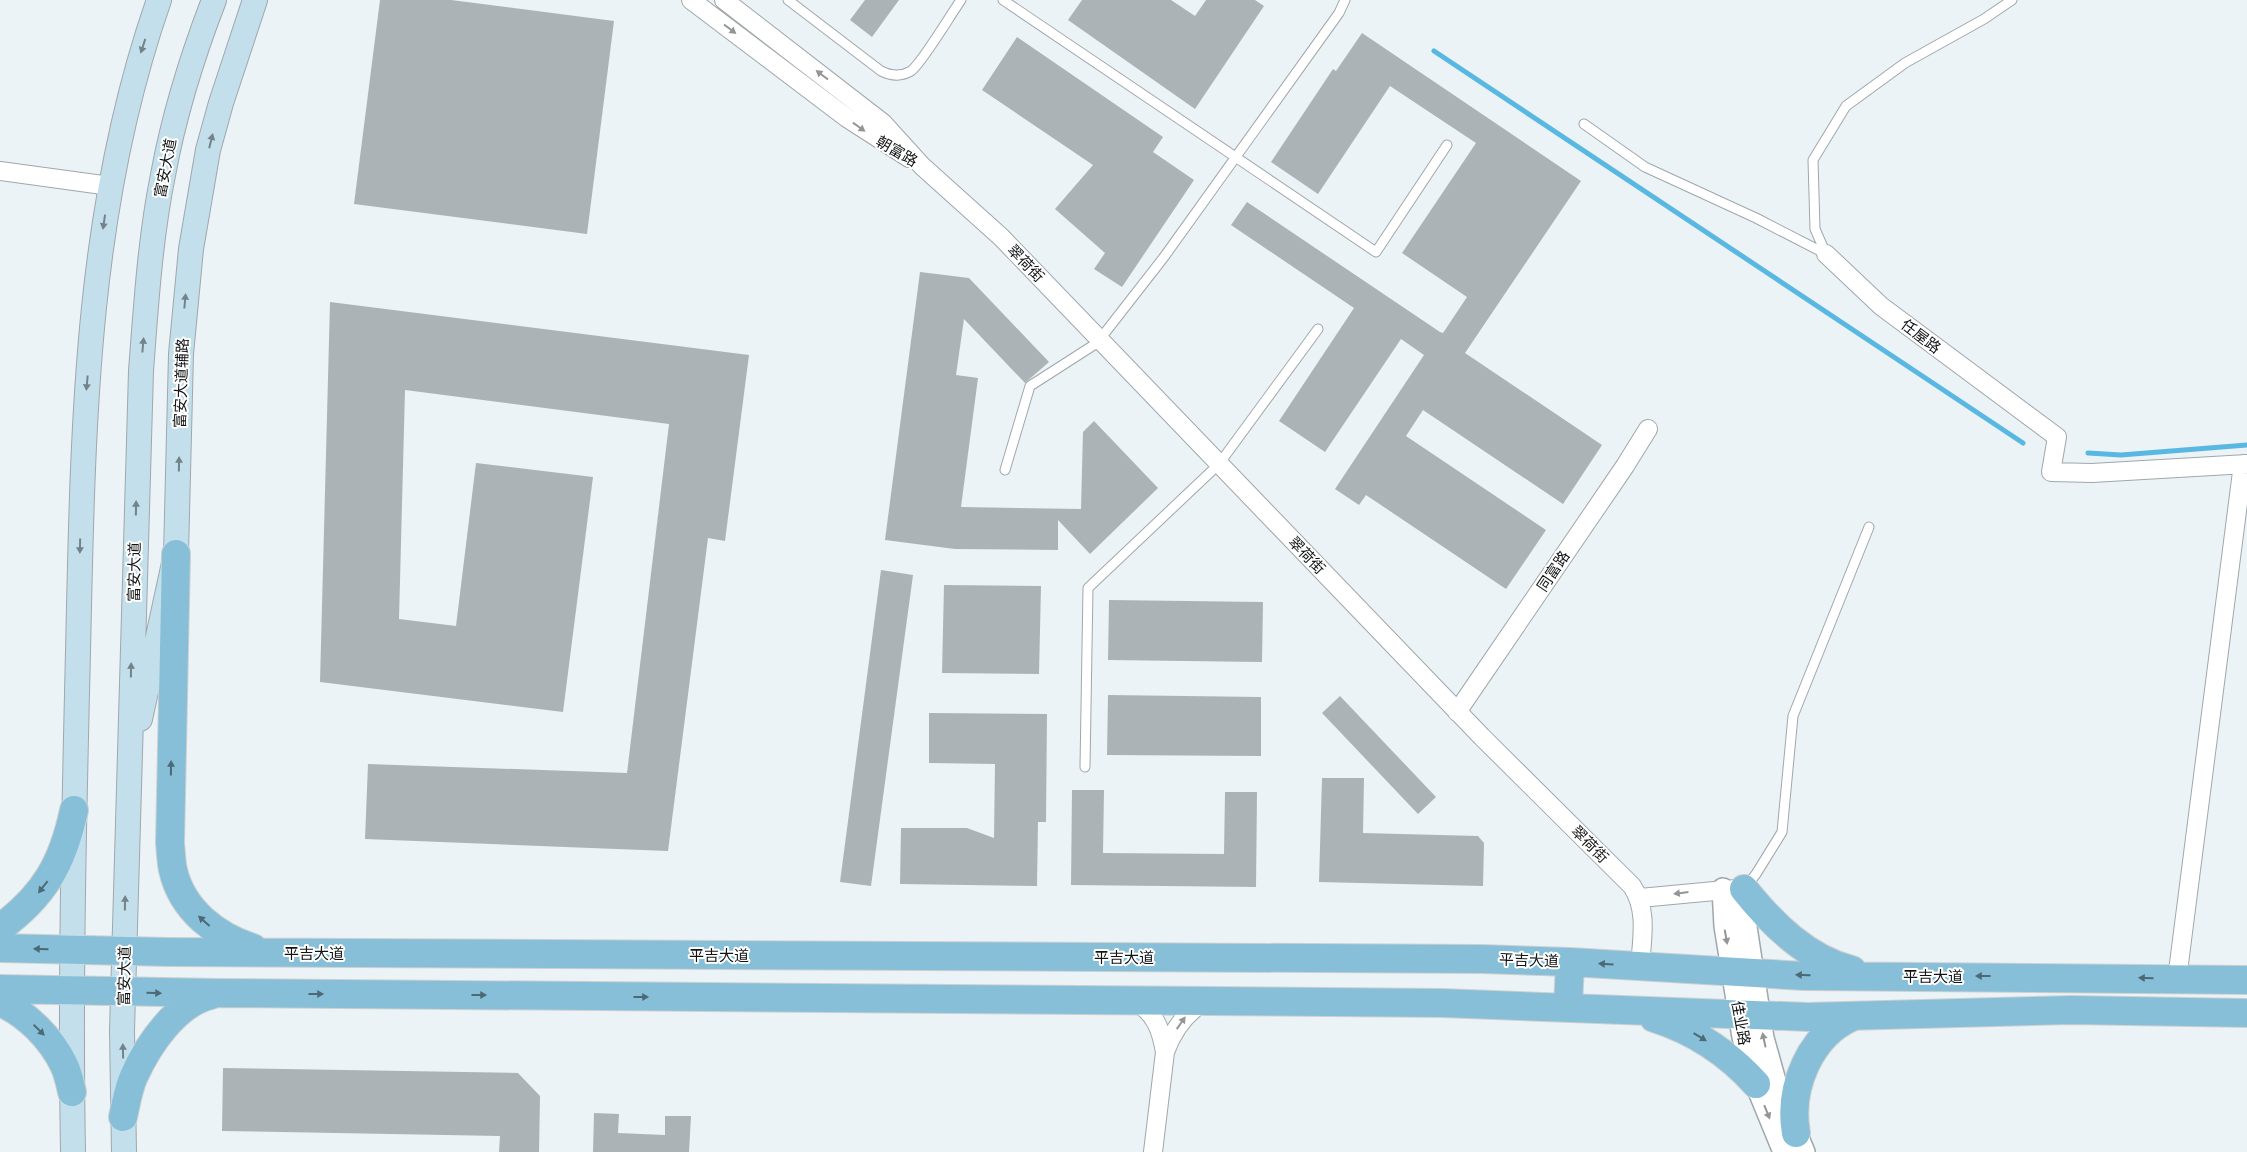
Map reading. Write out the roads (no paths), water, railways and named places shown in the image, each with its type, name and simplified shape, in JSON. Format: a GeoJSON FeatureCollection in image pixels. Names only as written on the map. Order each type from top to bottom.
{"type":"FeatureCollection","features":[{"type":"Feature","properties":{"kind":"main road"},"geometry":{"type":"LineString","coordinates":[[73,1152],[72,950],[74,810],[82,484],[86,400],[98,262],[110,186],[129,96],[159,0]]}},
{"type":"Feature","properties":{"kind":"main road","name":"富安大道"},"geometry":{"type":"LineString","coordinates":[[124,1152],[123,992],[137,442],[146,304],[162,175],[190,69],[214,0]]}},
{"type":"Feature","properties":{"kind":"main road","name":"富安大道辅路"},"geometry":{"type":"LineString","coordinates":[[129,770],[176,554],[181,354],[191,249],[208,150],[220,102],[255,0]]}},
{"type":"Feature","properties":{"kind":"main road"},"geometry":{"type":"LineString","coordinates":[[176,554],[170,843],[173,870],[188,903],[196,914],[215,931],[236,942],[279,953]]}},
{"type":"Feature","properties":{"kind":"main road"},"geometry":{"type":"LineString","coordinates":[[0,928],[34,899],[49,880],[69,836],[74,810]]}},
{"type":"Feature","properties":{"kind":"main road"},"geometry":{"type":"LineString","coordinates":[[1734,889],[1810,952],[1848,969],[1873,976]]}},
{"type":"Feature","properties":{"kind":"main road","name":"平吉大道"},"geometry":{"type":"LineString","coordinates":[[0,948],[279,953],[1482,959],[1570,962],[1804,976],[2247,980]]}},
{"type":"Feature","properties":{"kind":"main road"},"geometry":{"type":"LineString","coordinates":[[1568,1007],[1570,962]]}},
{"type":"Feature","properties":{"kind":"main road"},"geometry":{"type":"LineString","coordinates":[[1932,976],[1932,1014]]}},
{"type":"Feature","properties":{"kind":"main road"},"geometry":{"type":"LineString","coordinates":[[0,989],[218,993],[1442,1002],[1749,1015],[1854,1016],[2071,1010],[2247,1013]]}},
{"type":"Feature","properties":{"kind":"main road"},"geometry":{"type":"LineString","coordinates":[[123,1118],[133,1078],[155,1040],[190,1004],[203,997],[218,993]]}},
{"type":"Feature","properties":{"kind":"main road"},"geometry":{"type":"LineString","coordinates":[[0,1002],[18,1013],[45,1036],[65,1067],[72,1092]]}},
{"type":"Feature","properties":{"kind":"main road"},"geometry":{"type":"LineString","coordinates":[[1621,1009],[1670,1023],[1693,1033],[1729,1058],[1756,1084]]}},
{"type":"Feature","properties":{"kind":"main road"},"geometry":{"type":"LineString","coordinates":[[1795,1146],[1794,1109],[1805,1066],[1812,1053],[1830,1030],[1841,1021],[1854,1016]]}},
{"type":"Feature","properties":{"kind":"street","name":"朝富路"},"geometry":{"type":"LineString","coordinates":[[691,0],[863,130],[922,166]]}},
{"type":"Feature","properties":{"kind":"street","name":"朝富路"},"geometry":{"type":"LineString","coordinates":[[724,0],[860,104],[889,130],[922,166]]}},
{"type":"Feature","properties":{"kind":"street","name":"翠荷街"},"geometry":{"type":"LineString","coordinates":[[922,166],[1001,236],[1458,712],[1632,886],[1640,898]]}},
{"type":"Feature","properties":{"kind":"street"},"geometry":{"type":"LineString","coordinates":[[0,171],[110,186]]}},
{"type":"Feature","properties":{"kind":"street","name":"任屋路"},"geometry":{"type":"LineString","coordinates":[[1826,254],[1881,306],[2056,437],[2051,472],[2092,472],[2245,464]]}},
{"type":"Feature","properties":{"kind":"street","name":"同富路"},"geometry":{"type":"LineString","coordinates":[[1458,712],[1625,466],[1648,428]]}},
{"type":"Feature","properties":{"kind":"street"},"geometry":{"type":"LineString","coordinates":[[2177,978],[2245,464]]}},
{"type":"Feature","properties":{"kind":"street"},"geometry":{"type":"LineString","coordinates":[[1640,966],[1643,919],[1640,898],[1734,889]]}},
{"type":"Feature","properties":{"kind":"street","name":"佳业路"},"geometry":{"type":"LineString","coordinates":[[1734,889],[1746,926],[1743,972],[1749,1015],[1769,1061],[1795,1146]]}},
{"type":"Feature","properties":{"kind":"street"},"geometry":{"type":"LineString","coordinates":[[1133,1000],[1152,1015],[1159,1026],[1165,1052]]}},
{"type":"Feature","properties":{"kind":"street"},"geometry":{"type":"LineString","coordinates":[[1153,1152],[1165,1052],[1170,1039],[1186,1014],[1204,1001]]}},
{"type":"Feature","properties":{"kind":"street","name":"佳业路"},"geometry":{"type":"LineString","coordinates":[[1749,1015],[1743,1037],[1756,1084],[1795,1146]]}},
{"type":"Feature","properties":{"kind":"lane"},"geometry":{"type":"LineString","coordinates":[[788,0],[881,71],[903,75],[915,67],[960,0]]}},
{"type":"Feature","properties":{"kind":"lane"},"geometry":{"type":"LineString","coordinates":[[1003,0],[1376,252],[1447,145]]}},
{"type":"Feature","properties":{"kind":"lane"},"geometry":{"type":"LineString","coordinates":[[1005,470],[1030,386],[1097,343],[1164,257],[1339,13],[1345,0]]}},
{"type":"Feature","properties":{"kind":"lane"},"geometry":{"type":"LineString","coordinates":[[1826,254],[1815,229],[1813,160],[1846,106],[1905,63],[1984,19],[2012,0]]}},
{"type":"Feature","properties":{"kind":"lane","name":"任屋路"},"geometry":{"type":"LineString","coordinates":[[1584,124],[1645,167],[1756,218],[1826,254]]}},
{"type":"Feature","properties":{"kind":"lane"},"geometry":{"type":"LineString","coordinates":[[1085,767],[1088,588],[1219,464],[1318,329]]}},
{"type":"Feature","properties":{"kind":"lane"},"geometry":{"type":"LineString","coordinates":[[1734,889],[1756,874],[1782,832],[1794,716],[1869,527]]}},
{"type":"Feature","properties":{"kind":"waterway"},"geometry":{"type":"LineString","coordinates":[[1434,51],[2023,443]]}},
{"type":"Feature","properties":{"kind":"waterway"},"geometry":{"type":"LineString","coordinates":[[2088,453],[2121,455],[2247,445]]}}]}
